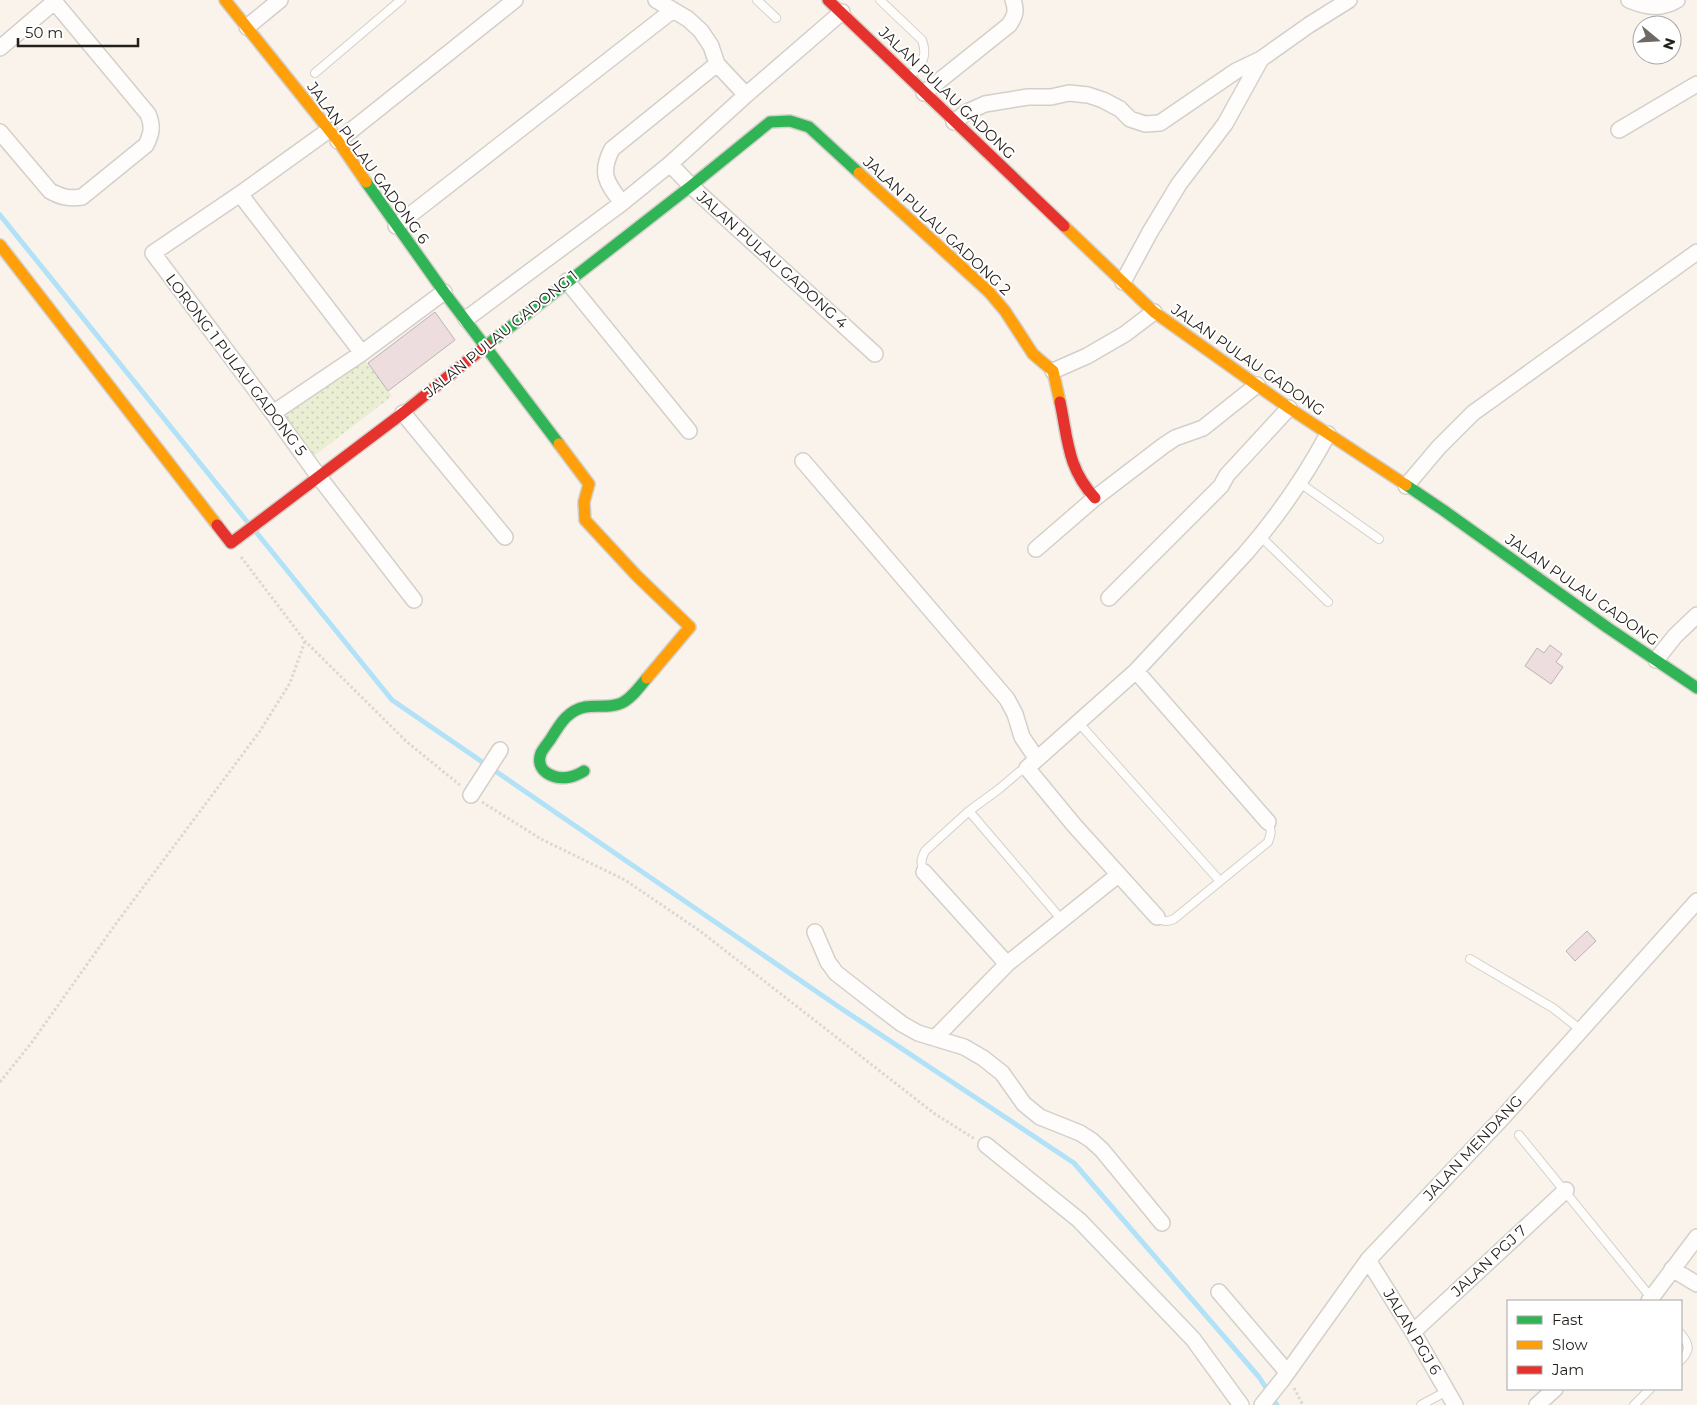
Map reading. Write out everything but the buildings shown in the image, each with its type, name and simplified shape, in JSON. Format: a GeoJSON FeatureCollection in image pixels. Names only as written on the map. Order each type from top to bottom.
{"type":"FeatureCollection","features":[{"type":"Feature","properties":{"kind":"street","name":"JALAN PULAU GADONG 6"},"geometry":{"type":"LineString","coordinates":[[225,0],[334,136],[444,292],[589,484],[582,509],[585,520],[637,576],[690,627],[633,694],[621,704],[586,707],[575,710],[563,719],[541,754],[541,767],[554,778],[574,777],[584,771]]}},
{"type":"Feature","properties":{"kind":"street"},"geometry":{"type":"LineString","coordinates":[[247,27],[280,0]]}},
{"type":"Feature","properties":{"kind":"street"},"geometry":{"type":"LineString","coordinates":[[362,353],[240,194],[334,136],[515,0]]}},
{"type":"Feature","properties":{"kind":"street"},"geometry":{"type":"LineString","coordinates":[[656,0],[701,30],[711,46],[717,64],[746,95]]}},
{"type":"Feature","properties":{"kind":"street","name":"JALAN PULAU GADONG"},"geometry":{"type":"LineString","coordinates":[[828,0],[1154,312],[1289,408],[1406,486],[1697,688]]}},
{"type":"Feature","properties":{"kind":"street"},"geometry":{"type":"LineString","coordinates":[[924,93],[1008,26],[1015,17],[1016,9],[1013,0]]}},
{"type":"Feature","properties":{"kind":"street"},"geometry":{"type":"LineString","coordinates":[[954,122],[967,112],[984,104],[1028,97],[1051,97],[1069,93],[1088,95],[1103,100],[1120,109],[1130,119],[1145,124],[1160,123],[1229,75],[1261,59],[1308,25],[1349,0]]}},
{"type":"Feature","properties":{"kind":"street"},"geometry":{"type":"LineString","coordinates":[[1629,0],[1647,7],[1659,7],[1677,0]]}},
{"type":"Feature","properties":{"kind":"street"},"geometry":{"type":"LineString","coordinates":[[0,48],[54,1],[148,114],[152,123],[152,133],[146,145],[82,198],[71,199],[50,191],[0,132]]}},
{"type":"Feature","properties":{"kind":"street"},"geometry":{"type":"LineString","coordinates":[[396,226],[673,10]]}},
{"type":"Feature","properties":{"kind":"street"},"geometry":{"type":"LineString","coordinates":[[466,320],[622,203],[670,164],[842,12]]}},
{"type":"Feature","properties":{"kind":"street"},"geometry":{"type":"LineString","coordinates":[[1123,282],[1179,184],[1225,124],[1261,59]]}},
{"type":"Feature","properties":{"kind":"street"},"geometry":{"type":"LineString","coordinates":[[622,203],[607,184],[604,171],[606,159],[612,149],[717,64]]}},
{"type":"Feature","properties":{"kind":"street"},"geometry":{"type":"LineString","coordinates":[[1620,130],[1697,84]]}},
{"type":"Feature","properties":{"kind":"street","name":"JALAN PULAU GADONG 2"},"geometry":{"type":"LineString","coordinates":[[770,122],[782,120],[796,121],[809,127],[989,292],[1016,325],[1034,354],[1053,371]]}},
{"type":"Feature","properties":{"kind":"street","name":"JALAN PULAU GADONG 1"},"geometry":{"type":"LineString","coordinates":[[234,541],[403,413],[484,346],[691,186],[770,122]]}},
{"type":"Feature","properties":{"kind":"street","name":"JALAN PULAU GADONG 4"},"geometry":{"type":"LineString","coordinates":[[670,164],[691,186],[875,354]]}},
{"type":"Feature","properties":{"kind":"street","name":"LORONG 1 PULAU GADONG 5"},"geometry":{"type":"LineString","coordinates":[[240,194],[153,254],[319,477],[414,600]]}},
{"type":"Feature","properties":{"kind":"street"},"geometry":{"type":"LineString","coordinates":[[0,245],[234,541]]}},
{"type":"Feature","properties":{"kind":"street"},"geometry":{"type":"LineString","coordinates":[[1406,486],[1439,447],[1473,414],[1697,252]]}},
{"type":"Feature","properties":{"kind":"street"},"geometry":{"type":"LineString","coordinates":[[568,281],[689,431]]}},
{"type":"Feature","properties":{"kind":"street"},"geometry":{"type":"LineString","coordinates":[[273,413],[362,353],[444,292]]}},
{"type":"Feature","properties":{"kind":"street"},"geometry":{"type":"LineString","coordinates":[[1095,498],[1083,485],[1075,470],[1053,371],[1087,356],[1126,334],[1154,312]]}},
{"type":"Feature","properties":{"kind":"street"},"geometry":{"type":"LineString","coordinates":[[1036,549],[1095,498],[1163,446],[1175,438],[1203,428],[1257,384]]}},
{"type":"Feature","properties":{"kind":"street"},"geometry":{"type":"LineString","coordinates":[[1109,598],[1221,486],[1227,475],[1289,408]]}},
{"type":"Feature","properties":{"kind":"street"},"geometry":{"type":"LineString","coordinates":[[403,413],[505,537]]}},
{"type":"Feature","properties":{"kind":"street"},"geometry":{"type":"LineString","coordinates":[[1032,763],[1136,671],[1260,536],[1300,483],[1328,434]]}},
{"type":"Feature","properties":{"kind":"street"},"geometry":{"type":"LineString","coordinates":[[803,461],[1007,699],[1016,714],[1022,737],[1044,790],[1157,917]]}},
{"type":"Feature","properties":{"kind":"street"},"geometry":{"type":"LineString","coordinates":[[1656,660],[1675,636],[1697,616]]}},
{"type":"Feature","properties":{"kind":"street"},"geometry":{"type":"LineString","coordinates":[[1136,671],[1268,822]]}},
{"type":"Feature","properties":{"kind":"street"},"geometry":{"type":"LineString","coordinates":[[473,792],[500,750]]}},
{"type":"Feature","properties":{"kind":"street"},"geometry":{"type":"LineString","coordinates":[[924,872],[1008,964]]}},
{"type":"Feature","properties":{"kind":"street"},"geometry":{"type":"LineString","coordinates":[[934,1038],[1008,964],[1118,875]]}},
{"type":"Feature","properties":{"kind":"street","name":"JALAN MENDANG"},"geometry":{"type":"LineString","coordinates":[[1262,1405],[1368,1260],[1504,1116],[1697,901]]}},
{"type":"Feature","properties":{"kind":"street"},"geometry":{"type":"LineString","coordinates":[[814,932],[828,962],[836,973],[902,1024],[918,1033],[964,1047],[983,1058],[1002,1073],[1024,1104],[1040,1117],[1080,1133],[1091,1140],[1102,1150],[1162,1223]]}},
{"type":"Feature","properties":{"kind":"street"},"geometry":{"type":"LineString","coordinates":[[986,1145],[1079,1220],[1193,1339],[1241,1405]]}},
{"type":"Feature","properties":{"kind":"street","name":"JALAN PGJ 7"},"geometry":{"type":"LineString","coordinates":[[1413,1332],[1566,1190]]}},
{"type":"Feature","properties":{"kind":"street"},"geometry":{"type":"LineString","coordinates":[[1652,1300],[1672,1269],[1697,1237]]}},
{"type":"Feature","properties":{"kind":"street","name":"JALAN PGJ 6"},"geometry":{"type":"LineString","coordinates":[[1368,1260],[1413,1332],[1455,1405]]}},
{"type":"Feature","properties":{"kind":"street"},"geometry":{"type":"LineString","coordinates":[[1672,1269],[1697,1284]]}},
{"type":"Feature","properties":{"kind":"street"},"geometry":{"type":"LineString","coordinates":[[1219,1292],[1284,1376]]}},
{"type":"Feature","properties":{"kind":"street"},"geometry":{"type":"LineString","coordinates":[[1537,1405],[1554,1390]]}},
{"type":"Feature","properties":{"kind":"lane"},"geometry":{"type":"LineString","coordinates":[[315,73],[401,0]]}},
{"type":"Feature","properties":{"kind":"lane"},"geometry":{"type":"LineString","coordinates":[[757,0],[776,18]]}},
{"type":"Feature","properties":{"kind":"lane"},"geometry":{"type":"LineString","coordinates":[[880,0],[922,40],[925,48],[924,59],[909,78]]}},
{"type":"Feature","properties":{"kind":"lane"},"geometry":{"type":"LineString","coordinates":[[1300,483],[1379,538]]}},
{"type":"Feature","properties":{"kind":"lane"},"geometry":{"type":"LineString","coordinates":[[1260,536],[1328,602]]}},
{"type":"Feature","properties":{"kind":"lane"},"geometry":{"type":"LineString","coordinates":[[1078,722],[1219,880]]}},
{"type":"Feature","properties":{"kind":"lane"},"geometry":{"type":"LineString","coordinates":[[924,872],[920,865],[925,851],[969,812],[1032,763]]}},
{"type":"Feature","properties":{"kind":"lane"},"geometry":{"type":"LineString","coordinates":[[969,812],[1062,920]]}},
{"type":"Feature","properties":{"kind":"lane"},"geometry":{"type":"LineString","coordinates":[[1157,917],[1162,921],[1168,922],[1174,919],[1219,880],[1268,842],[1271,828],[1268,822]]}},
{"type":"Feature","properties":{"kind":"lane"},"geometry":{"type":"LineString","coordinates":[[1470,959],[1552,1008],[1581,1030]]}},
{"type":"Feature","properties":{"kind":"lane"},"geometry":{"type":"LineString","coordinates":[[1519,1135],[1566,1190],[1652,1300]]}},
{"type":"Feature","properties":{"kind":"lane"},"geometry":{"type":"LineString","coordinates":[[1682,1335],[1688,1343],[1688,1349],[1682,1358]]}},
{"type":"Feature","properties":{"kind":"lane"},"geometry":{"type":"LineString","coordinates":[[1634,1405],[1649,1390]]}},
{"type":"Feature","properties":{"kind":"lane"},"geometry":{"type":"LineString","coordinates":[[1421,1405],[1447,1391]]}},
{"type":"Feature","properties":{"kind":"path"},"geometry":{"type":"LineString","coordinates":[[234,541],[305,642],[407,742],[473,792],[541,838],[625,880],[700,931],[935,1114],[986,1145]]}},
{"type":"Feature","properties":{"kind":"path"},"geometry":{"type":"LineString","coordinates":[[0,1082],[32,1042],[115,925],[260,731],[290,683],[305,642]]}},
{"type":"Feature","properties":{"kind":"green space"},"geometry":{"type":"Polygon","coordinates":[[[362,356],[392,396],[314,456],[284,416],[362,356]]]}},
{"type":"Feature","properties":{"kind":"waterway"},"geometry":{"type":"LineString","coordinates":[[0,215],[249,524]]}},
{"type":"Feature","properties":{"kind":"waterway"},"geometry":{"type":"LineString","coordinates":[[256,532],[392,700],[839,1007],[1074,1163],[1259,1377],[1277,1405]]}},
{"type":"Feature","properties":{"kind":"traffic: fast"},"geometry":{"type":"LineString","coordinates":[[487,345],[770,122],[790,121],[809,127],[859,173]]}},
{"type":"Feature","properties":{"kind":"traffic: fast"},"geometry":{"type":"LineString","coordinates":[[366,182],[444,292],[559,444]]}},
{"type":"Feature","properties":{"kind":"traffic: fast"},"geometry":{"type":"LineString","coordinates":[[1406,485],[1608,628],[1697,688]]}},
{"type":"Feature","properties":{"kind":"traffic: fast"},"geometry":{"type":"LineString","coordinates":[[584,771],[564,778],[552,776],[543,770],[540,765],[541,753],[560,724],[573,712],[585,707],[611,706],[623,702],[647,678]]}},
{"type":"Feature","properties":{"kind":"traffic: slow"},"geometry":{"type":"LineString","coordinates":[[225,0],[338,141],[366,182]]}},
{"type":"Feature","properties":{"kind":"traffic: slow"},"geometry":{"type":"LineString","coordinates":[[859,173],[989,292],[1005,311],[1033,354],[1053,371],[1060,402]]}},
{"type":"Feature","properties":{"kind":"traffic: slow"},"geometry":{"type":"LineString","coordinates":[[1064,226],[1154,312],[1289,408],[1406,485]]}},
{"type":"Feature","properties":{"kind":"traffic: slow"},"geometry":{"type":"LineString","coordinates":[[0,245],[217,525]]}},
{"type":"Feature","properties":{"kind":"traffic: slow"},"geometry":{"type":"LineString","coordinates":[[559,444],[589,484],[584,502],[585,520],[637,576],[690,627],[647,678]]}},
{"type":"Feature","properties":{"kind":"traffic: jam"},"geometry":{"type":"LineString","coordinates":[[828,0],[1064,226]]}},
{"type":"Feature","properties":{"kind":"traffic: jam"},"geometry":{"type":"LineString","coordinates":[[217,525],[231,543],[403,413],[487,345]]}},
{"type":"Feature","properties":{"kind":"traffic: jam"},"geometry":{"type":"LineString","coordinates":[[1060,402],[1067,441],[1074,464],[1079,476],[1095,498]]}}]}
